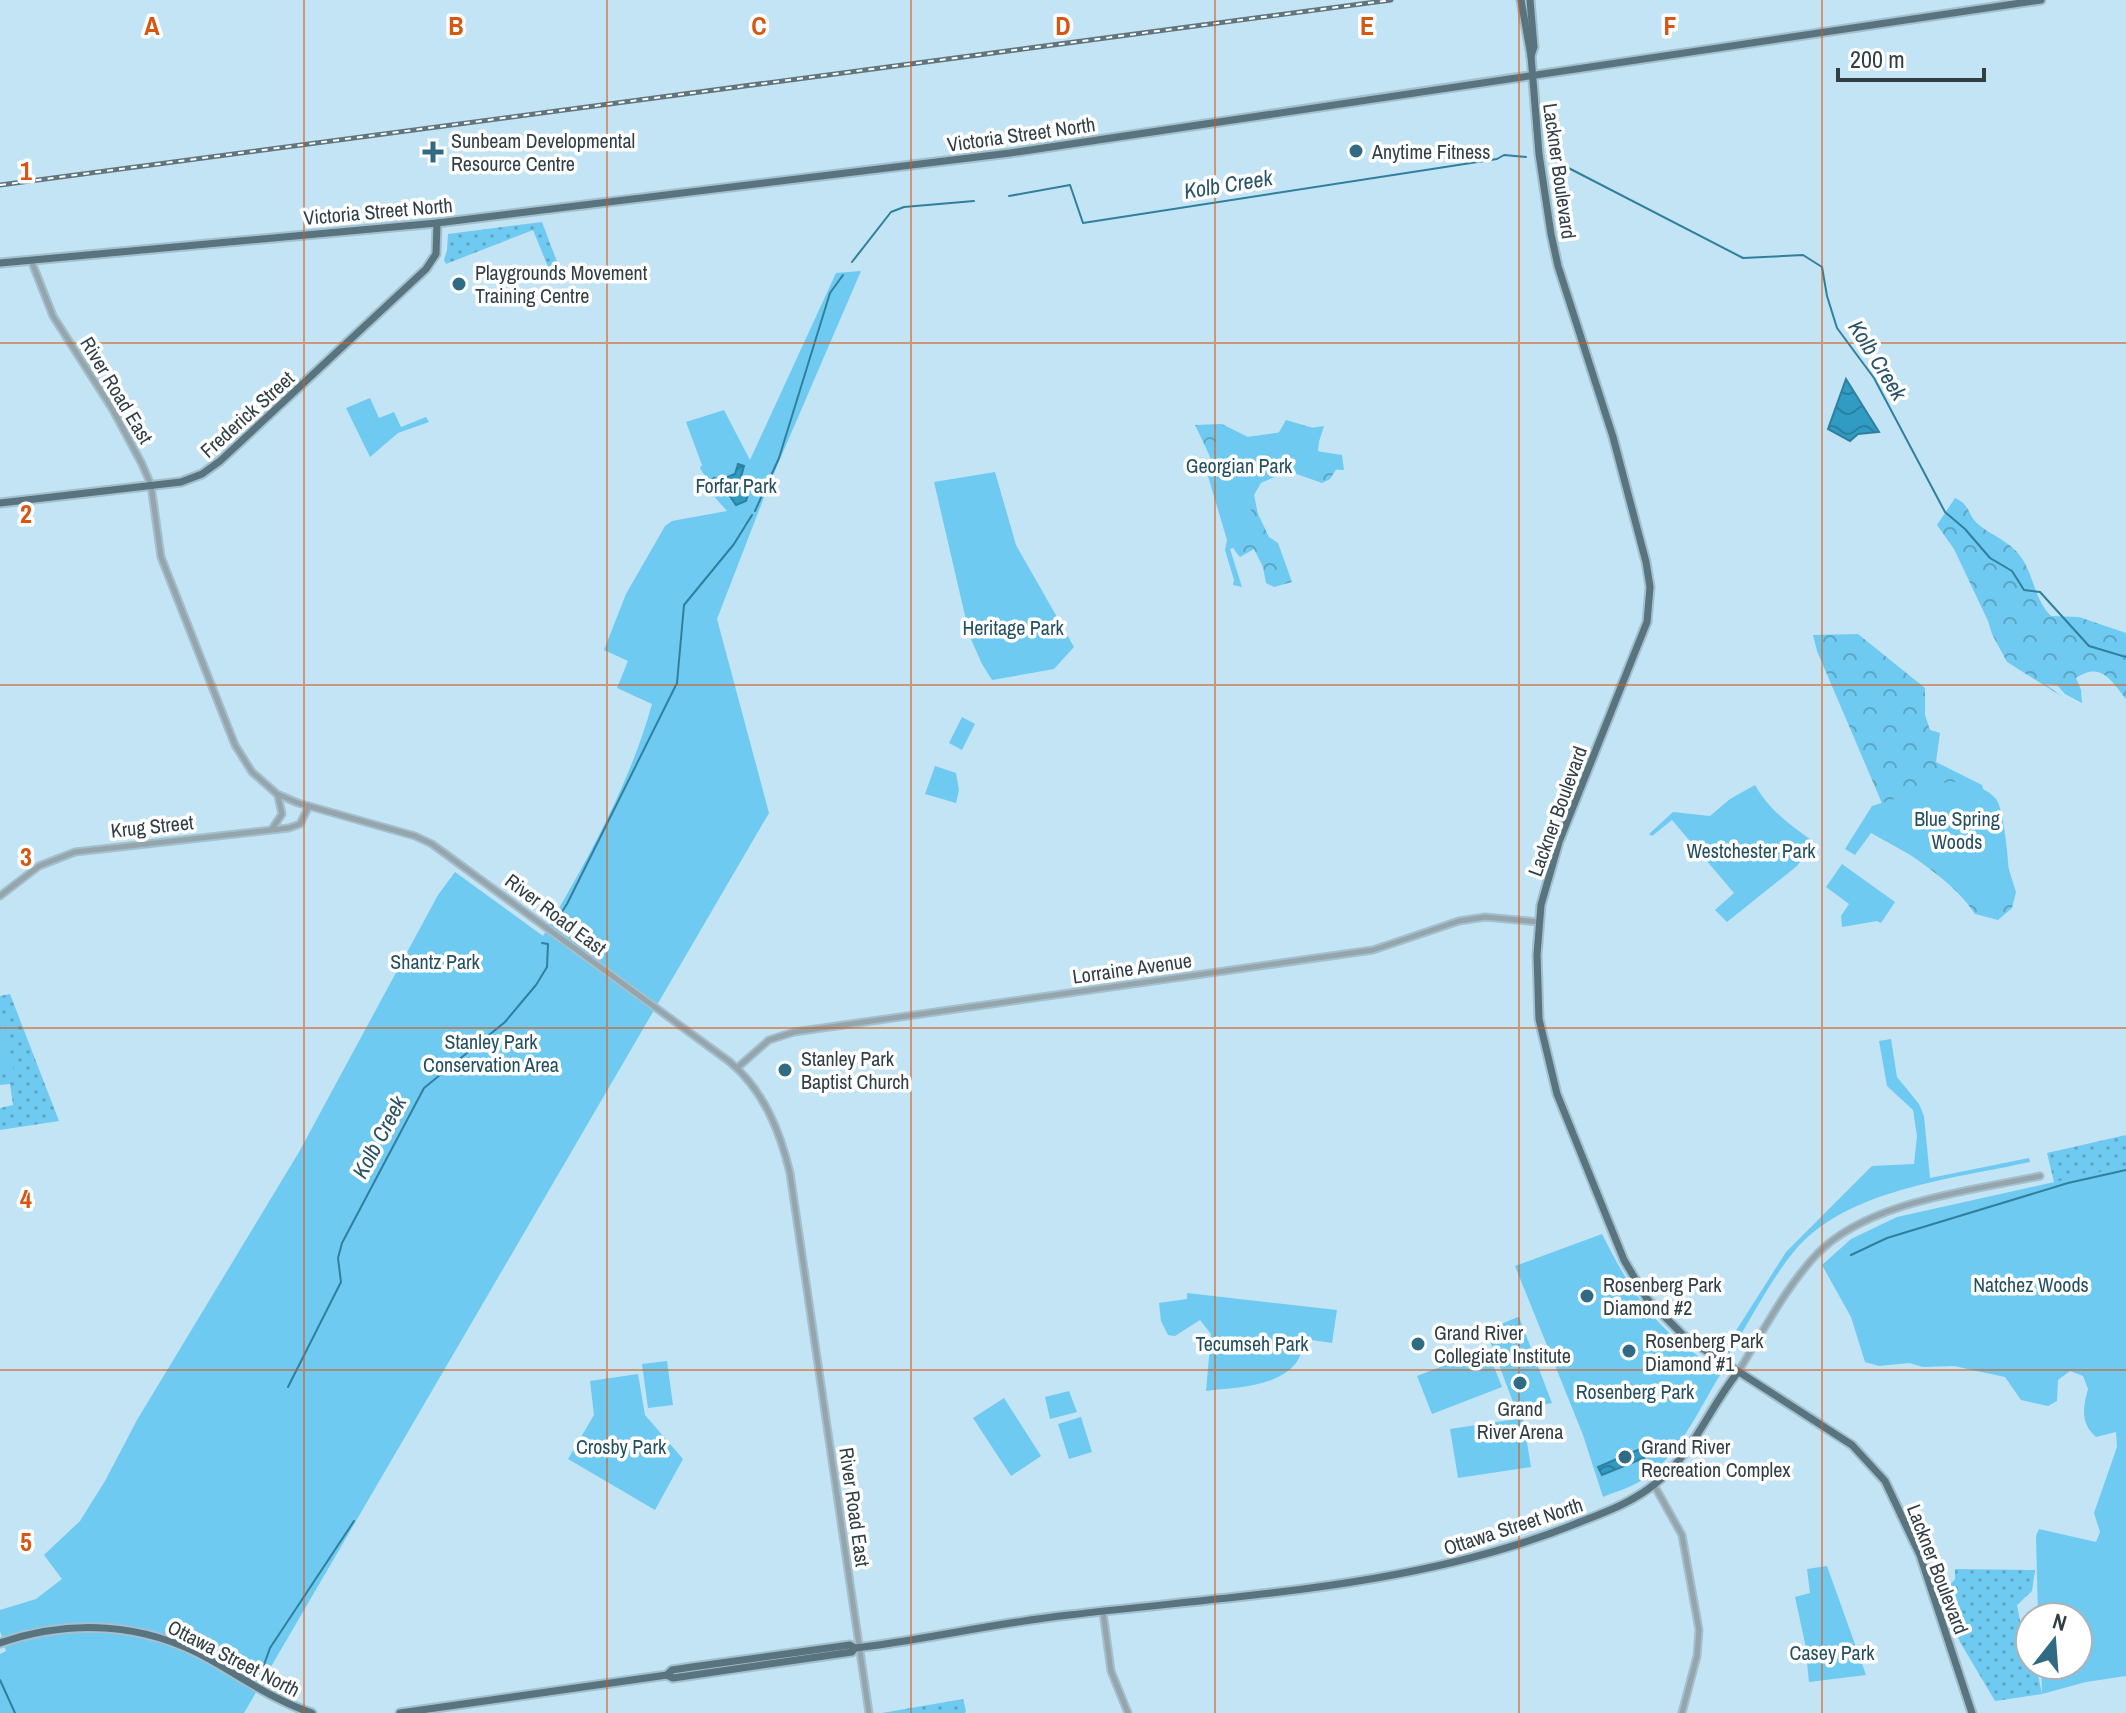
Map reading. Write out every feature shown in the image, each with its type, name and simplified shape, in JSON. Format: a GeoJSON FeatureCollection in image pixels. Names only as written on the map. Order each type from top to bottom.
{"type":"FeatureCollection","features":[{"type":"Feature","properties":{"kind":"main road"},"geometry":{"type":"LineString","coordinates":[[1521,0],[1531,56]]}},
{"type":"Feature","properties":{"kind":"main road"},"geometry":{"type":"LineString","coordinates":[[1530,0],[1534,47],[1531,56]]}},
{"type":"Feature","properties":{"kind":"main road","name":"Victoria Street North"},"geometry":{"type":"LineString","coordinates":[[0,263],[437,223],[1010,153],[2041,0]]}},
{"type":"Feature","properties":{"kind":"main road","name":"Lackner Boulevard"},"geometry":{"type":"LineString","coordinates":[[1531,56],[1539,154],[1558,266],[1613,437],[1650,587],[1647,622],[1559,842],[1541,905],[1538,998],[1547,1059],[1557,1094],[1624,1260],[1647,1299],[1685,1337],[1852,1445],[1885,1481],[1920,1555],[1972,1713]]}},
{"type":"Feature","properties":{"kind":"main road","name":"Frederick Street"},"geometry":{"type":"LineString","coordinates":[[0,503],[181,482],[202,474],[292,396],[426,269],[436,254],[437,223]]}},
{"type":"Feature","properties":{"kind":"main road","name":"Ottawa Street North"},"geometry":{"type":"LineString","coordinates":[[400,1713],[434,1711],[667,1675],[672,1670],[850,1645],[857,1648],[1055,1617],[1381,1578],[1435,1568],[1540,1539],[1618,1506],[1654,1485],[1684,1455],[1738,1372]]}},
{"type":"Feature","properties":{"kind":"main road","name":"Ottawa Street North"},"geometry":{"type":"LineString","coordinates":[[0,1643],[53,1629],[129,1629],[180,1644],[286,1704],[312,1713]]}},
{"type":"Feature","properties":{"kind":"street","name":"River Road East"},"geometry":{"type":"LineString","coordinates":[[30,259],[53,316],[127,432],[151,485],[161,557],[235,745],[252,772],[277,794],[432,844],[737,1068],[757,1092],[773,1120],[790,1173],[857,1648],[869,1713]]}},
{"type":"Feature","properties":{"kind":"street"},"geometry":{"type":"LineString","coordinates":[[271,830],[282,814],[277,794]]}},
{"type":"Feature","properties":{"kind":"street","name":"Krug Street"},"geometry":{"type":"LineString","coordinates":[[0,896],[39,866],[75,852],[289,828],[300,824],[309,806]]}},
{"type":"Feature","properties":{"kind":"street","name":"Lorraine Avenue"},"geometry":{"type":"LineString","coordinates":[[737,1068],[769,1040],[794,1032],[1373,950],[1459,921],[1485,917],[1539,922]]}},
{"type":"Feature","properties":{"kind":"street","name":"Ottawa Street North"},"geometry":{"type":"LineString","coordinates":[[1738,1372],[1800,1275],[1835,1238],[1858,1223],[1897,1207],[2040,1176]]}},
{"type":"Feature","properties":{"kind":"street"},"geometry":{"type":"LineString","coordinates":[[1654,1485],[1682,1535],[1699,1630],[1697,1656],[1682,1713]]}},
{"type":"Feature","properties":{"kind":"street"},"geometry":{"type":"LineString","coordinates":[[1103,1612],[1111,1671],[1128,1713]]}},
{"type":"Feature","properties":{"kind":"green space"},"geometry":{"type":"Polygon","coordinates":[[[542,222],[562,275],[553,279],[533,230],[446,264],[444,260],[448,234],[542,222]]]}},
{"type":"Feature","properties":{"kind":"green space","name":"Stanley Park Conservation Area"},"geometry":{"type":"Polygon","coordinates":[[[861,271],[768,487],[717,619],[769,813],[244,1713],[0,1713],[0,1654],[6,1651],[0,1631],[0,1610],[36,1599],[62,1579],[44,1555],[80,1521],[105,1481],[137,1420],[299,1152],[438,895],[455,872],[543,936],[590,852],[619,794],[652,704],[617,688],[628,661],[604,650],[626,594],[665,526],[672,521],[727,511],[704,485],[702,465],[686,422],[724,410],[750,460],[836,273],[861,271]]]}},
{"type":"Feature","properties":{"kind":"green space"},"geometry":{"type":"Polygon","coordinates":[[[370,398],[379,418],[394,412],[401,427],[426,417],[429,422],[398,433],[370,457],[346,408],[370,398]]]}},
{"type":"Feature","properties":{"kind":"green space","name":"Georgian Park"},"geometry":{"type":"Polygon","coordinates":[[[1286,420],[1320,430],[1318,451],[1339,465],[1330,479],[1322,483],[1288,471],[1261,483],[1254,495],[1258,514],[1269,537],[1278,543],[1292,582],[1274,587],[1266,583],[1263,567],[1254,549],[1240,557],[1229,540],[1213,466],[1195,425],[1222,424],[1248,437],[1278,434],[1286,420]]]}},
{"type":"Feature","properties":{"kind":"green space","name":"Georgian Park"},"geometry":{"type":"Polygon","coordinates":[[[1324,426],[1316,451],[1342,455],[1344,470],[1321,469],[1323,478],[1294,469],[1268,477],[1260,483],[1254,490],[1251,508],[1252,518],[1263,537],[1230,549],[1242,587],[1233,585],[1225,550],[1227,540],[1208,476],[1213,465],[1206,443],[1324,426]]]}},
{"type":"Feature","properties":{"kind":"green space","name":"Heritage Park"},"geometry":{"type":"Polygon","coordinates":[[[995,472],[1016,545],[1074,647],[1054,669],[992,680],[970,637],[934,482],[995,472]]]}},
{"type":"Feature","properties":{"kind":"green space"},"geometry":{"type":"Polygon","coordinates":[[[1955,498],[1964,504],[1979,525],[2019,554],[2041,603],[2051,616],[2079,617],[2126,633],[2126,699],[2099,672],[2085,673],[2076,678],[2082,703],[2065,694],[2057,685],[2045,684],[2063,697],[2007,662],[1954,549],[1937,525],[1955,498]]]}},
{"type":"Feature","properties":{"kind":"green space"},"geometry":{"type":"Polygon","coordinates":[[[1858,634],[1925,688],[1925,715],[1930,730],[1940,733],[1936,762],[1982,785],[2016,892],[2012,908],[1998,920],[1975,914],[1946,882],[1889,839],[1890,822],[1813,635],[1858,634]]]}},
{"type":"Feature","properties":{"kind":"green space"},"geometry":{"type":"Polygon","coordinates":[[[962,717],[975,724],[962,750],[949,743],[962,717]]]}},
{"type":"Feature","properties":{"kind":"green space"},"geometry":{"type":"Polygon","coordinates":[[[935,766],[956,773],[959,790],[956,803],[925,794],[935,766]]]}},
{"type":"Feature","properties":{"kind":"green space","name":"Blue Spring Woods"},"geometry":{"type":"Polygon","coordinates":[[[1950,781],[1981,789],[1996,799],[2004,830],[2010,893],[1983,901],[1968,887],[1871,833],[1855,855],[1845,849],[1872,806],[1950,781]]]}},
{"type":"Feature","properties":{"kind":"green space","name":"Westchester Park"},"geometry":{"type":"Polygon","coordinates":[[[1755,785],[1774,810],[1814,842],[1797,866],[1727,922],[1715,910],[1734,893],[1672,820],[1652,836],[1649,834],[1673,812],[1710,816],[1730,799],[1755,785]]]}},
{"type":"Feature","properties":{"kind":"green space"},"geometry":{"type":"Polygon","coordinates":[[[1842,864],[1895,902],[1881,923],[1842,927],[1841,916],[1849,904],[1826,887],[1842,864]]]}},
{"type":"Feature","properties":{"kind":"green space"},"geometry":{"type":"Polygon","coordinates":[[[10,994],[59,1121],[0,1130],[0,1108],[13,1105],[10,1084],[0,1085],[0,996],[10,994]]]}},
{"type":"Feature","properties":{"kind":"green space"},"geometry":{"type":"Polygon","coordinates":[[[3,1016],[14,1072],[0,1074],[0,1017],[3,1016]]]}},
{"type":"Feature","properties":{"kind":"green space"},"geometry":{"type":"Polygon","coordinates":[[[1891,1039],[1897,1077],[1919,1104],[1924,1116],[1930,1178],[2029,1158],[2030,1162],[1901,1190],[1840,1215],[1814,1232],[1792,1254],[1729,1354],[1725,1348],[1786,1252],[1872,1166],[1914,1164],[1917,1136],[1913,1110],[1887,1086],[1879,1041],[1891,1039]]]}},
{"type":"Feature","properties":{"kind":"green space"},"geometry":{"type":"Polygon","coordinates":[[[2126,1135],[2126,1195],[2077,1199],[2054,1182],[2047,1153],[2126,1135]]]}},
{"type":"Feature","properties":{"kind":"green space","name":"Natchez Woods"},"geometry":{"type":"Polygon","coordinates":[[[2126,1166],[2126,1676],[2094,1681],[2094,1601],[2038,1601],[2036,1536],[2039,1529],[2096,1542],[2100,1532],[2094,1513],[2117,1447],[2116,1432],[2096,1437],[2091,1432],[2084,1414],[2088,1389],[2083,1376],[2070,1371],[2058,1380],[2057,1401],[2048,1406],[2021,1400],[2005,1377],[1954,1366],[1923,1367],[1909,1363],[1879,1366],[1865,1362],[1851,1317],[1822,1265],[1851,1239],[1897,1217],[2126,1166]]]}},
{"type":"Feature","properties":{"kind":"green space","name":"Rosenberg Park"},"geometry":{"type":"Polygon","coordinates":[[[1602,1234],[1649,1311],[1678,1341],[1718,1369],[1720,1375],[1685,1435],[1663,1462],[1637,1483],[1603,1497],[1583,1435],[1515,1266],[1602,1234]]]}},
{"type":"Feature","properties":{"kind":"green space","name":"Tecumseh Park"},"geometry":{"type":"Polygon","coordinates":[[[1187,1293],[1337,1310],[1332,1343],[1305,1339],[1296,1363],[1277,1377],[1254,1385],[1206,1391],[1211,1334],[1200,1320],[1175,1336],[1168,1335],[1161,1321],[1159,1303],[1187,1299],[1187,1293]]]}},
{"type":"Feature","properties":{"kind":"green space"},"geometry":{"type":"Polygon","coordinates":[[[1519,1317],[1552,1403],[1516,1410],[1486,1330],[1519,1317]]]}},
{"type":"Feature","properties":{"kind":"green space"},"geometry":{"type":"Polygon","coordinates":[[[1487,1349],[1502,1387],[1432,1414],[1417,1376],[1487,1349]]]}},
{"type":"Feature","properties":{"kind":"green space"},"geometry":{"type":"Polygon","coordinates":[[[667,1361],[673,1405],[648,1408],[642,1364],[667,1361]]]}},
{"type":"Feature","properties":{"kind":"green space","name":"Crosby Park"},"geometry":{"type":"Polygon","coordinates":[[[638,1374],[645,1415],[683,1459],[655,1510],[568,1459],[594,1415],[590,1381],[638,1374]]]}},
{"type":"Feature","properties":{"kind":"green space"},"geometry":{"type":"Polygon","coordinates":[[[1069,1391],[1077,1412],[1050,1419],[1045,1397],[1069,1391]]]}},
{"type":"Feature","properties":{"kind":"green space"},"geometry":{"type":"Polygon","coordinates":[[[1004,1398],[1041,1456],[1011,1476],[973,1418],[1004,1398]]]}},
{"type":"Feature","properties":{"kind":"green space"},"geometry":{"type":"Polygon","coordinates":[[[1081,1417],[1092,1452],[1069,1459],[1058,1424],[1081,1417]]]}},
{"type":"Feature","properties":{"kind":"green space"},"geometry":{"type":"Polygon","coordinates":[[[1523,1418],[1531,1467],[1458,1478],[1450,1429],[1523,1418]]]}},
{"type":"Feature","properties":{"kind":"green space","name":"Casey Park"},"geometry":{"type":"Polygon","coordinates":[[[1827,1566],[1866,1675],[1809,1682],[1795,1597],[1810,1593],[1807,1569],[1827,1566]]]}},
{"type":"Feature","properties":{"kind":"green space"},"geometry":{"type":"Polygon","coordinates":[[[1955,1569],[2035,1570],[2032,1591],[2021,1601],[2014,1601],[2014,1681],[2039,1681],[2042,1694],[1995,1701],[1960,1642],[1941,1595],[1955,1579],[1955,1569]]]}},
{"type":"Feature","properties":{"kind":"green space","name":"Natchez Woods"},"geometry":{"type":"Polygon","coordinates":[[[2042,1681],[2093,1681],[2086,1682],[2042,1694],[2042,1681]]]}},
{"type":"Feature","properties":{"kind":"green space"},"geometry":{"type":"Polygon","coordinates":[[[963,1699],[965,1713],[882,1713],[963,1699]]]}},
{"type":"Feature","properties":{"kind":"water"},"geometry":{"type":"Polygon","coordinates":[[[1846,379],[1879,432],[1858,434],[1850,441],[1828,429],[1846,379]]]}},
{"type":"Feature","properties":{"kind":"water"},"geometry":{"type":"Polygon","coordinates":[[[738,464],[744,466],[741,477],[748,490],[746,501],[736,505],[723,486],[711,481],[714,478],[724,482],[735,474],[738,464]]]}},
{"type":"Feature","properties":{"kind":"water"},"geometry":{"type":"Polygon","coordinates":[[[1640,1449],[1644,1458],[1602,1475],[1598,1467],[1640,1449]]]}},
{"type":"Feature","properties":{"kind":"waterway","name":"Kolb Creek"},"geometry":{"type":"LineString","coordinates":[[1009,196],[1070,185],[1083,223],[1497,159],[1504,155],[1526,157]]}},
{"type":"Feature","properties":{"kind":"waterway","name":"Kolb Creek"},"geometry":{"type":"LineString","coordinates":[[1555,161],[1743,258],[1803,255],[1822,267],[1837,328],[1874,378],[1945,512],[1965,529],[1990,558],[2012,571],[2024,590],[2040,592],[2089,646],[2126,657]]}},
{"type":"Feature","properties":{"kind":"waterway","name":"Kolb Creek"},"geometry":{"type":"LineString","coordinates":[[852,262],[891,212],[904,207],[974,201]]}},
{"type":"Feature","properties":{"kind":"waterway","name":"Kolb Creek"},"geometry":{"type":"LineString","coordinates":[[755,511],[779,458],[830,293],[843,275]]}},
{"type":"Feature","properties":{"kind":"waterway","name":"Kolb Creek"},"geometry":{"type":"LineString","coordinates":[[556,921],[677,683],[684,605],[734,544],[752,515]]}},
{"type":"Feature","properties":{"kind":"waterway","name":"Kolb Creek"},"geometry":{"type":"LineString","coordinates":[[288,1387],[341,1282],[338,1258],[342,1243],[424,1088],[505,1022],[536,985],[547,967],[548,944],[542,943]]}},
{"type":"Feature","properties":{"kind":"waterway"},"geometry":{"type":"LineString","coordinates":[[1851,1255],[1887,1238],[2068,1183],[2126,1170]]}},
{"type":"Feature","properties":{"kind":"waterway"},"geometry":{"type":"LineString","coordinates":[[260,1676],[270,1648],[354,1521]]}},
{"type":"Feature","properties":{"kind":"waterway"},"geometry":{"type":"LineString","coordinates":[[0,1680],[15,1713]]}},
{"type":"Feature","properties":{"kind":"railway"},"geometry":{"type":"LineString","coordinates":[[0,185],[1391,0]]}},
{"type":"Feature","properties":{"kind":"place","name":"Anytime Fitness"},"geometry":{"type":"Point","coordinates":[1356,151]}},
{"type":"Feature","properties":{"kind":"place","name":"Sunbeam Developmental Resource Centre"},"geometry":{"type":"Point","coordinates":[433,152]}},
{"type":"Feature","properties":{"kind":"place","name":"Playgrounds Movement Training Centre"},"geometry":{"type":"Point","coordinates":[459,284]}},
{"type":"Feature","properties":{"kind":"place","name":"Stanley Park Baptist Church"},"geometry":{"type":"Point","coordinates":[785,1070]}},
{"type":"Feature","properties":{"kind":"place","name":"Rosenberg Park Diamond #2"},"geometry":{"type":"Point","coordinates":[1587,1296]}},
{"type":"Feature","properties":{"kind":"place","name":"Grand River Collegiate Institute"},"geometry":{"type":"Point","coordinates":[1418,1344]}},
{"type":"Feature","properties":{"kind":"place","name":"Rosenberg Park Diamond #1"},"geometry":{"type":"Point","coordinates":[1629,1351]}},
{"type":"Feature","properties":{"kind":"place","name":"Grand River Arena"},"geometry":{"type":"Point","coordinates":[1520,1383]}},
{"type":"Feature","properties":{"kind":"place","name":"Grand River Recreation Complex"},"geometry":{"type":"Point","coordinates":[1625,1457]}},
{"type":"Feature","properties":{"kind":"park label","name":"Forfar Park"},"geometry":{"type":"Point","coordinates":[736,485]}},
{"type":"Feature","properties":{"kind":"park label","name":"Shantz Park"},"geometry":{"type":"Point","coordinates":[435,961]}}]}
